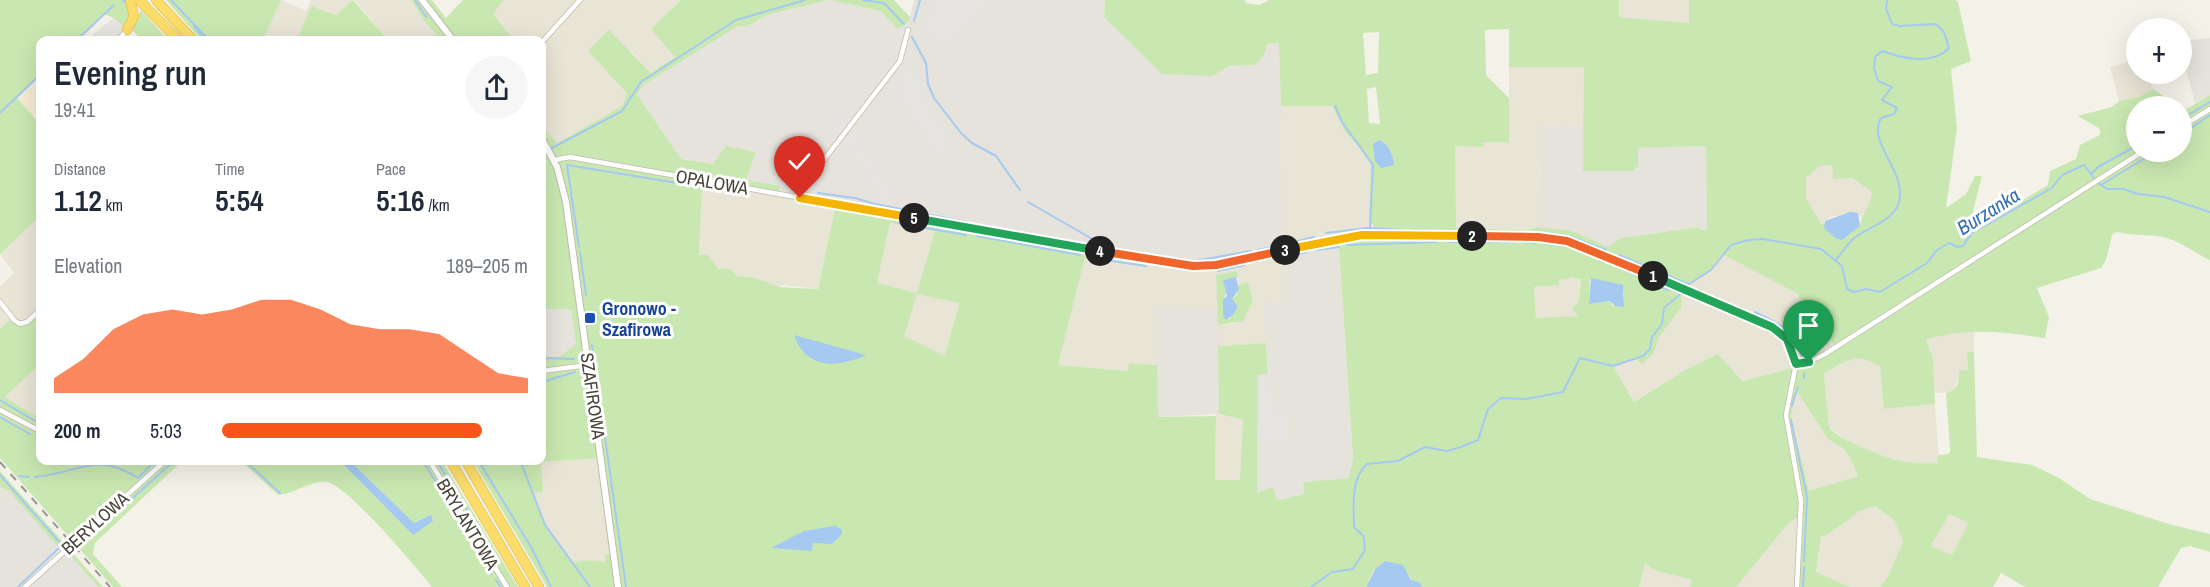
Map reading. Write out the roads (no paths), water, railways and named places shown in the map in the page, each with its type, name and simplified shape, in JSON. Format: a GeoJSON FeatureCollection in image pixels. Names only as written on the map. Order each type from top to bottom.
{"type":"FeatureCollection","features":[{"type":"Feature","properties":{"kind":"highway"},"geometry":{"type":"LineString","coordinates":[[124,36],[134,15],[130,0]]}},
{"type":"Feature","properties":{"kind":"highway"},"geometry":{"type":"LineString","coordinates":[[139,0],[174,36]]}},
{"type":"Feature","properties":{"kind":"highway"},"geometry":{"type":"LineString","coordinates":[[156,0],[189,36]]}},
{"type":"Feature","properties":{"kind":"highway"},"geometry":{"type":"LineString","coordinates":[[453,465],[525,587]]}},
{"type":"Feature","properties":{"kind":"highway"},"geometry":{"type":"LineString","coordinates":[[468,465],[539,587]]}},
{"type":"Feature","properties":{"kind":"street"},"geometry":{"type":"LineString","coordinates":[[422,0],[450,36]]}},
{"type":"Feature","properties":{"kind":"street"},"geometry":{"type":"LineString","coordinates":[[546,38],[580,0]]}},
{"type":"Feature","properties":{"kind":"street"},"geometry":{"type":"LineString","coordinates":[[800,198],[806,183],[900,61],[908,30]]}},
{"type":"Feature","properties":{"kind":"street"},"geometry":{"type":"LineString","coordinates":[[2192,120],[2210,109]]}},
{"type":"Feature","properties":{"kind":"street","name":"SZAFIROWA"},"geometry":{"type":"LineString","coordinates":[[546,146],[554,160],[568,215],[618,587]]}},
{"type":"Feature","properties":{"kind":"street","name":"OPALOWA"},"geometry":{"type":"LineString","coordinates":[[554,160],[570,157],[1186,266],[1216,265],[1362,235],[1546,238],[1587,247],[1777,330],[1790,343],[1796,364]]}},
{"type":"Feature","properties":{"kind":"street"},"geometry":{"type":"LineString","coordinates":[[1797,587],[1801,501],[1786,415],[1796,364],[1807,363],[1826,354],[2126,162]]}},
{"type":"Feature","properties":{"kind":"street"},"geometry":{"type":"LineString","coordinates":[[0,302],[20,324],[27,322],[36,314]]}},
{"type":"Feature","properties":{"kind":"street"},"geometry":{"type":"LineString","coordinates":[[546,370],[588,365]]}},
{"type":"Feature","properties":{"kind":"street"},"geometry":{"type":"LineString","coordinates":[[0,410],[36,429]]}},
{"type":"Feature","properties":{"kind":"street","name":"BERYLOWA"},"geometry":{"type":"LineString","coordinates":[[25,587],[160,465]]}},
{"type":"Feature","properties":{"kind":"street","name":"BRYLANTOWA"},"geometry":{"type":"LineString","coordinates":[[432,465],[507,587]]}},
{"type":"Feature","properties":{"kind":"water"},"geometry":{"type":"Polygon","coordinates":[[[1379,140],[1390,150],[1394,165],[1381,168],[1375,161],[1373,144],[1379,140]]]}},
{"type":"Feature","properties":{"kind":"water"},"geometry":{"type":"Polygon","coordinates":[[[1850,212],[1858,213],[1860,226],[1842,240],[1835,238],[1824,228],[1825,221],[1850,212]]]}},
{"type":"Feature","properties":{"kind":"water"},"geometry":{"type":"Polygon","coordinates":[[[1236,277],[1239,289],[1232,299],[1238,306],[1233,315],[1226,320],[1223,316],[1223,299],[1227,296],[1223,280],[1236,277]]]}},
{"type":"Feature","properties":{"kind":"water"},"geometry":{"type":"Polygon","coordinates":[[[1591,278],[1623,285],[1624,307],[1615,306],[1610,301],[1589,304],[1591,278]]]}},
{"type":"Feature","properties":{"kind":"water"},"geometry":{"type":"Polygon","coordinates":[[[794,335],[866,355],[845,362],[824,363],[806,355],[794,335]]]}},
{"type":"Feature","properties":{"kind":"water"},"geometry":{"type":"Polygon","coordinates":[[[344,465],[354,465],[414,523],[431,515],[433,521],[413,535],[344,465]]]}},
{"type":"Feature","properties":{"kind":"water"},"geometry":{"type":"Polygon","coordinates":[[[835,526],[842,530],[842,534],[832,544],[813,543],[812,551],[771,548],[804,531],[835,526]]]}},
{"type":"Feature","properties":{"kind":"water"},"geometry":{"type":"Polygon","coordinates":[[[1385,561],[1403,565],[1411,580],[1419,582],[1423,587],[1366,587],[1376,568],[1385,561]]]}},
{"type":"Feature","properties":{"kind":"waterway"},"geometry":{"type":"LineString","coordinates":[[171,0],[205,36]]}},
{"type":"Feature","properties":{"kind":"waterway"},"geometry":{"type":"LineString","coordinates":[[415,0],[426,17]]}},
{"type":"Feature","properties":{"kind":"waterway"},"geometry":{"type":"LineString","coordinates":[[552,148],[622,111],[641,82],[736,20],[805,0]]}},
{"type":"Feature","properties":{"kind":"waterway"},"geometry":{"type":"LineString","coordinates":[[863,0],[884,3],[904,24]]}},
{"type":"Feature","properties":{"kind":"waterway"},"geometry":{"type":"LineString","coordinates":[[914,21],[920,0]]}},
{"type":"Feature","properties":{"kind":"waterway"},"geometry":{"type":"LineString","coordinates":[[1836,260],[1854,238],[1885,220],[1898,205],[1900,193],[1898,182],[1883,149],[1878,128],[1881,118],[1894,114],[1897,108],[1882,100],[1892,87],[1878,81],[1874,68],[1875,57],[1882,51],[1907,58],[1926,59],[1942,54],[1949,48],[1944,32],[1936,24],[1900,26],[1892,24],[1886,9],[1887,0]]}},
{"type":"Feature","properties":{"kind":"waterway"},"geometry":{"type":"LineString","coordinates":[[81,36],[114,5]]}},
{"type":"Feature","properties":{"kind":"waterway"},"geometry":{"type":"LineString","coordinates":[[194,26],[202,36]]}},
{"type":"Feature","properties":{"kind":"waterway"},"geometry":{"type":"LineString","coordinates":[[912,37],[926,63],[928,84],[934,98],[961,133],[972,143],[996,156],[1020,190]]}},
{"type":"Feature","properties":{"kind":"waterway"},"geometry":{"type":"LineString","coordinates":[[0,113],[36,79]]}},
{"type":"Feature","properties":{"kind":"waterway"},"geometry":{"type":"LineString","coordinates":[[2192,113],[2210,102]]}},
{"type":"Feature","properties":{"kind":"waterway"},"geometry":{"type":"LineString","coordinates":[[1335,106],[1342,122],[1373,165],[1370,228]]}},
{"type":"Feature","properties":{"kind":"waterway"},"geometry":{"type":"LineString","coordinates":[[2192,127],[2210,115]]}},
{"type":"Feature","properties":{"kind":"waterway"},"geometry":{"type":"LineString","coordinates":[[2091,174],[2098,167],[2126,152]]}},
{"type":"Feature","properties":{"kind":"waterway"},"geometry":{"type":"LineString","coordinates":[[2101,185],[2139,162]]}},
{"type":"Feature","properties":{"kind":"waterway"},"geometry":{"type":"LineString","coordinates":[[579,247],[567,165],[702,187]]}},
{"type":"Feature","properties":{"kind":"waterway","name":"Burzanka"},"geometry":{"type":"LineString","coordinates":[[1686,286],[1711,270],[1731,245],[1763,239],[1821,249],[1842,266],[1847,289],[1854,292],[1866,289],[1880,292],[1927,263],[1937,250],[1949,243],[1958,247],[1963,246],[1972,233],[2052,188],[2062,175],[2084,165],[2094,178]]}},
{"type":"Feature","properties":{"kind":"waterway","name":"Burzanka"},"geometry":{"type":"LineString","coordinates":[[2098,183],[2107,189],[2123,189],[2138,194],[2164,197],[2210,212]]}},
{"type":"Feature","properties":{"kind":"waterway"},"geometry":{"type":"LineString","coordinates":[[818,193],[855,198],[967,222]]}},
{"type":"Feature","properties":{"kind":"waterway"},"geometry":{"type":"LineString","coordinates":[[1028,202],[1101,244],[1100,246]]}},
{"type":"Feature","properties":{"kind":"waterway"},"geometry":{"type":"LineString","coordinates":[[898,223],[966,235]]}},
{"type":"Feature","properties":{"kind":"waterway"},"geometry":{"type":"LineString","coordinates":[[974,224],[1023,233]]}},
{"type":"Feature","properties":{"kind":"waterway"},"geometry":{"type":"LineString","coordinates":[[1326,233],[1368,228],[1403,230]]}},
{"type":"Feature","properties":{"kind":"waterway"},"geometry":{"type":"LineString","coordinates":[[1412,230],[1474,231]]}},
{"type":"Feature","properties":{"kind":"waterway"},"geometry":{"type":"LineString","coordinates":[[1493,232],[1529,232]]}},
{"type":"Feature","properties":{"kind":"waterway"},"geometry":{"type":"LineString","coordinates":[[1548,233],[1569,236],[1606,250]]}},
{"type":"Feature","properties":{"kind":"waterway"},"geometry":{"type":"LineString","coordinates":[[1033,235],[1100,246]]}},
{"type":"Feature","properties":{"kind":"waterway"},"geometry":{"type":"LineString","coordinates":[[977,236],[1080,255]]}},
{"type":"Feature","properties":{"kind":"waterway"},"geometry":{"type":"LineString","coordinates":[[1279,246],[1314,237]]}},
{"type":"Feature","properties":{"kind":"waterway"},"geometry":{"type":"LineString","coordinates":[[1347,245],[1437,242]]}},
{"type":"Feature","properties":{"kind":"waterway"},"geometry":{"type":"LineString","coordinates":[[1448,242],[1514,242]]}},
{"type":"Feature","properties":{"kind":"waterway"},"geometry":{"type":"LineString","coordinates":[[1521,242],[1535,243]]}},
{"type":"Feature","properties":{"kind":"waterway","name":"Burzanka"},"geometry":{"type":"LineString","coordinates":[[1311,587],[1332,572],[1353,569],[1365,550],[1364,537],[1354,527],[1354,502],[1355,485],[1367,464],[1398,461],[1425,447],[1447,451],[1478,440],[1488,409],[1501,398],[1526,399],[1563,392],[1580,358],[1613,366],[1643,356],[1650,349],[1652,337],[1662,324],[1664,308],[1683,292],[1666,289],[1578,248],[1541,243]]}},
{"type":"Feature","properties":{"kind":"waterway"},"geometry":{"type":"LineString","coordinates":[[1258,250],[1272,247]]}},
{"type":"Feature","properties":{"kind":"waterway"},"geometry":{"type":"LineString","coordinates":[[1317,250],[1339,247]]}},
{"type":"Feature","properties":{"kind":"waterway"},"geometry":{"type":"LineString","coordinates":[[1113,249],[1194,261],[1251,251]]}},
{"type":"Feature","properties":{"kind":"waterway"},"geometry":{"type":"LineString","coordinates":[[580,252],[586,295]]}},
{"type":"Feature","properties":{"kind":"waterway"},"geometry":{"type":"LineString","coordinates":[[1284,257],[1307,252]]}},
{"type":"Feature","properties":{"kind":"waterway"},"geometry":{"type":"LineString","coordinates":[[1619,255],[1688,284]]}},
{"type":"Feature","properties":{"kind":"waterway"},"geometry":{"type":"LineString","coordinates":[[1089,257],[1103,259]]}},
{"type":"Feature","properties":{"kind":"waterway"},"geometry":{"type":"LineString","coordinates":[[1112,261],[1146,266]]}},
{"type":"Feature","properties":{"kind":"waterway"},"geometry":{"type":"LineString","coordinates":[[1218,271],[1245,265]]}},
{"type":"Feature","properties":{"kind":"waterway"},"geometry":{"type":"LineString","coordinates":[[1755,312],[1772,320],[1790,333],[1802,356]]}},
{"type":"Feature","properties":{"kind":"waterway"},"geometry":{"type":"LineString","coordinates":[[592,345],[626,587]]}},
{"type":"Feature","properties":{"kind":"waterway"},"geometry":{"type":"LineString","coordinates":[[546,358],[574,359]]}},
{"type":"Feature","properties":{"kind":"waterway"},"geometry":{"type":"LineString","coordinates":[[546,381],[575,372]]}},
{"type":"Feature","properties":{"kind":"waterway"},"geometry":{"type":"LineString","coordinates":[[1804,373],[1804,378]]}},
{"type":"Feature","properties":{"kind":"waterway"},"geometry":{"type":"LineString","coordinates":[[1792,405],[1798,387]]}},
{"type":"Feature","properties":{"kind":"waterway"},"geometry":{"type":"LineString","coordinates":[[0,400],[36,422]]}},
{"type":"Feature","properties":{"kind":"waterway"},"geometry":{"type":"LineString","coordinates":[[0,417],[30,434]]}},
{"type":"Feature","properties":{"kind":"waterway"},"geometry":{"type":"LineString","coordinates":[[1791,420],[1807,497],[1804,561]]}},
{"type":"Feature","properties":{"kind":"waterway"},"geometry":{"type":"LineString","coordinates":[[35,477],[99,465]]}},
{"type":"Feature","properties":{"kind":"waterway"},"geometry":{"type":"LineString","coordinates":[[99,465],[124,470],[138,478],[151,465]]}},
{"type":"Feature","properties":{"kind":"waterway"},"geometry":{"type":"LineString","coordinates":[[87,539],[169,465]]}},
{"type":"Feature","properties":{"kind":"waterway"},"geometry":{"type":"LineString","coordinates":[[249,465],[280,493]]}},
{"type":"Feature","properties":{"kind":"waterway"},"geometry":{"type":"LineString","coordinates":[[425,465],[450,504]]}},
{"type":"Feature","properties":{"kind":"waterway"},"geometry":{"type":"LineString","coordinates":[[439,465],[486,541]]}},
{"type":"Feature","properties":{"kind":"waterway"},"geometry":{"type":"LineString","coordinates":[[481,465],[531,547],[551,587]]}},
{"type":"Feature","properties":{"kind":"waterway"},"geometry":{"type":"LineString","coordinates":[[522,465],[545,525],[590,587]]}},
{"type":"Feature","properties":{"kind":"waterway"},"geometry":{"type":"LineString","coordinates":[[0,475],[62,545],[18,587]]}},
{"type":"Feature","properties":{"kind":"waterway"},"geometry":{"type":"LineString","coordinates":[[19,476],[29,477]]}},
{"type":"Feature","properties":{"kind":"waterway"},"geometry":{"type":"LineString","coordinates":[[454,510],[491,574]]}},
{"type":"Feature","properties":{"kind":"waterway"},"geometry":{"type":"LineString","coordinates":[[1803,587],[1804,567]]}},
{"type":"Feature","properties":{"kind":"waterway"},"geometry":{"type":"LineString","coordinates":[[496,580],[501,587]]}},
{"type":"Feature","properties":{"kind":"railway"},"geometry":{"type":"LineString","coordinates":[[0,462],[110,587]]}},
{"type":"Feature","properties":{"kind":"place","name":"Gronowo - Szafirowa"},"geometry":{"type":"Point","coordinates":[590,318]}}]}
